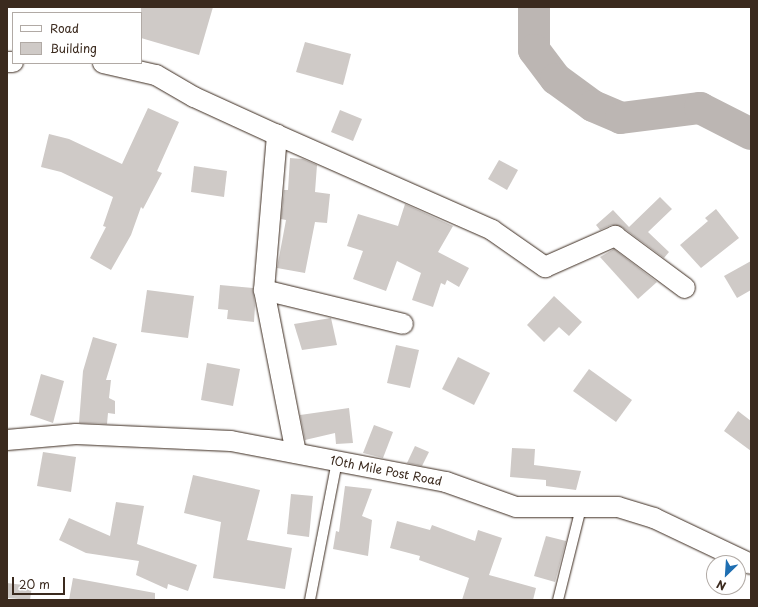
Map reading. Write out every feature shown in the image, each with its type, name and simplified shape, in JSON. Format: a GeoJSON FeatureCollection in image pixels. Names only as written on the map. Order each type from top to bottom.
{"type":"FeatureCollection","features":[{"type":"Feature","properties":{"kind":"street"},"geometry":{"type":"LineString","coordinates":[[107,64],[156,75],[194,97],[492,230],[545,267],[614,236],[685,288]]}},
{"type":"Feature","properties":{"kind":"street"},"geometry":{"type":"LineString","coordinates":[[277,134],[264,290],[296,453]]}},
{"type":"Feature","properties":{"kind":"street"},"geometry":{"type":"LineString","coordinates":[[264,290],[403,324]]}},
{"type":"Feature","properties":{"kind":"street","name":"10th Mile Post Road"},"geometry":{"type":"LineString","coordinates":[[7,440],[76,434],[216,440],[296,453],[446,482],[516,507],[618,507],[654,518],[751,564]]}},
{"type":"Feature","properties":{"kind":"lane"},"geometry":{"type":"LineString","coordinates":[[310,600],[337,461]]}},
{"type":"Feature","properties":{"kind":"lane"},"geometry":{"type":"LineString","coordinates":[[558,600],[581,508]]}},
{"type":"Feature","properties":{"kind":"building"},"geometry":{"type":"Polygon","coordinates":[[[141,7],[213,7],[199,55],[142,38],[141,7]]]}},
{"type":"Feature","properties":{"kind":"building"},"geometry":{"type":"Polygon","coordinates":[[[305,42],[351,54],[343,85],[296,72],[305,42]]]}},
{"type":"Feature","properties":{"kind":"building"},"geometry":{"type":"Polygon","coordinates":[[[148,108],[179,122],[157,171],[162,173],[143,209],[141,207],[131,235],[111,270],[90,258],[106,227],[103,226],[113,197],[61,172],[41,167],[49,134],[69,139],[122,164],[148,108]]]}},
{"type":"Feature","properties":{"kind":"building"},"geometry":{"type":"Polygon","coordinates":[[[340,110],[362,119],[353,141],[331,132],[340,110]]]}},
{"type":"Feature","properties":{"kind":"building"},"geometry":{"type":"Polygon","coordinates":[[[290,158],[303,159],[317,165],[315,192],[330,194],[327,223],[315,222],[305,273],[277,268],[286,220],[281,219],[284,190],[288,190],[290,158]]]}},
{"type":"Feature","properties":{"kind":"building"},"geometry":{"type":"Polygon","coordinates":[[[499,160],[518,170],[507,190],[488,179],[499,160]]]}},
{"type":"Feature","properties":{"kind":"building"},"geometry":{"type":"Polygon","coordinates":[[[194,166],[227,171],[224,197],[191,192],[194,166]]]}},
{"type":"Feature","properties":{"kind":"building"},"geometry":{"type":"Polygon","coordinates":[[[660,197],[672,209],[648,232],[669,252],[664,258],[622,227],[611,225],[600,230],[596,225],[613,210],[629,227],[660,197]]]}},
{"type":"Feature","properties":{"kind":"building"},"geometry":{"type":"Polygon","coordinates":[[[405,204],[453,226],[438,252],[469,268],[459,287],[447,280],[445,285],[441,283],[433,307],[412,300],[421,273],[397,261],[386,291],[353,279],[363,251],[347,246],[358,214],[398,226],[405,204]]]}},
{"type":"Feature","properties":{"kind":"building"},"geometry":{"type":"Polygon","coordinates":[[[716,209],[739,238],[701,268],[680,245],[708,221],[705,218],[716,209]]]}},
{"type":"Feature","properties":{"kind":"building"},"geometry":{"type":"Polygon","coordinates":[[[614,249],[657,282],[638,299],[600,257],[614,249]]]}},
{"type":"Feature","properties":{"kind":"building"},"geometry":{"type":"Polygon","coordinates":[[[751,261],[751,290],[737,298],[724,276],[751,261]]]}},
{"type":"Feature","properties":{"kind":"building"},"geometry":{"type":"Polygon","coordinates":[[[220,285],[253,288],[255,306],[254,322],[227,319],[228,310],[218,309],[220,285]]]}},
{"type":"Feature","properties":{"kind":"building"},"geometry":{"type":"Polygon","coordinates":[[[147,290],[194,296],[188,338],[141,332],[147,290]]]}},
{"type":"Feature","properties":{"kind":"building"},"geometry":{"type":"Polygon","coordinates":[[[554,296],[582,322],[569,336],[559,327],[544,342],[527,325],[554,296]]]}},
{"type":"Feature","properties":{"kind":"building"},"geometry":{"type":"Polygon","coordinates":[[[331,318],[337,345],[302,350],[294,324],[331,318]]]}},
{"type":"Feature","properties":{"kind":"building"},"geometry":{"type":"Polygon","coordinates":[[[93,337],[117,344],[106,380],[111,380],[109,398],[115,401],[115,414],[108,413],[107,424],[79,423],[83,371],[93,337]]]}},
{"type":"Feature","properties":{"kind":"building"},"geometry":{"type":"Polygon","coordinates":[[[396,345],[419,350],[410,388],[387,383],[396,345]]]}},
{"type":"Feature","properties":{"kind":"building"},"geometry":{"type":"Polygon","coordinates":[[[458,357],[490,373],[474,405],[442,389],[458,357]]]}},
{"type":"Feature","properties":{"kind":"building"},"geometry":{"type":"Polygon","coordinates":[[[207,363],[240,369],[233,406],[201,400],[207,363]]]}},
{"type":"Feature","properties":{"kind":"building"},"geometry":{"type":"Polygon","coordinates":[[[589,369],[632,400],[616,422],[573,391],[589,369]]]}},
{"type":"Feature","properties":{"kind":"building"},"geometry":{"type":"Polygon","coordinates":[[[41,374],[64,381],[53,423],[30,415],[41,374]]]}},
{"type":"Feature","properties":{"kind":"building"},"geometry":{"type":"Polygon","coordinates":[[[349,408],[353,443],[336,444],[335,433],[305,440],[300,415],[349,408]]]}},
{"type":"Feature","properties":{"kind":"building"},"geometry":{"type":"Polygon","coordinates":[[[738,411],[751,421],[751,451],[724,431],[738,411]]]}},
{"type":"Feature","properties":{"kind":"building"},"geometry":{"type":"Polygon","coordinates":[[[374,425],[393,432],[383,458],[363,453],[374,425]]]}},
{"type":"Feature","properties":{"kind":"building"},"geometry":{"type":"Polygon","coordinates":[[[415,446],[429,452],[422,466],[407,463],[415,446]]]}},
{"type":"Feature","properties":{"kind":"building"},"geometry":{"type":"Polygon","coordinates":[[[512,448],[535,449],[534,465],[581,471],[576,490],[546,486],[546,480],[510,477],[512,448]]]}},
{"type":"Feature","properties":{"kind":"building"},"geometry":{"type":"Polygon","coordinates":[[[43,452],[76,457],[71,492],[37,486],[43,452]]]}},
{"type":"Feature","properties":{"kind":"building"},"geometry":{"type":"Polygon","coordinates":[[[193,475],[260,490],[247,540],[292,548],[285,589],[213,578],[221,522],[184,513],[193,475]]]}},
{"type":"Feature","properties":{"kind":"building"},"geometry":{"type":"Polygon","coordinates":[[[345,486],[372,489],[362,516],[372,520],[368,556],[333,549],[336,531],[339,532],[345,486]]]}},
{"type":"Feature","properties":{"kind":"building"},"geometry":{"type":"Polygon","coordinates":[[[291,494],[313,496],[309,537],[287,534],[291,494]]]}},
{"type":"Feature","properties":{"kind":"building"},"geometry":{"type":"Polygon","coordinates":[[[116,502],[144,506],[137,544],[197,565],[188,591],[168,584],[167,589],[136,575],[139,561],[86,553],[59,540],[69,518],[110,536],[116,502]]]}},
{"type":"Feature","properties":{"kind":"building"},"geometry":{"type":"Polygon","coordinates":[[[397,521],[430,530],[432,525],[475,541],[478,530],[502,538],[489,575],[536,588],[533,600],[462,600],[469,578],[419,560],[420,556],[390,548],[397,521]]]}},
{"type":"Feature","properties":{"kind":"building"},"geometry":{"type":"Polygon","coordinates":[[[546,536],[566,541],[555,582],[534,576],[546,536]]]}},
{"type":"Feature","properties":{"kind":"building"},"geometry":{"type":"Polygon","coordinates":[[[73,578],[155,593],[155,600],[69,600],[73,578]]]}},
{"type":"Feature","properties":{"kind":"building"},"geometry":{"type":"Polygon","coordinates":[[[7,583],[32,586],[30,600],[7,598],[7,583]]]}},
{"type":"Feature","properties":{"kind":"waterway"},"geometry":{"type":"LineString","coordinates":[[534,7],[534,50],[556,79],[593,106],[621,118],[700,108],[751,134]]}}]}
